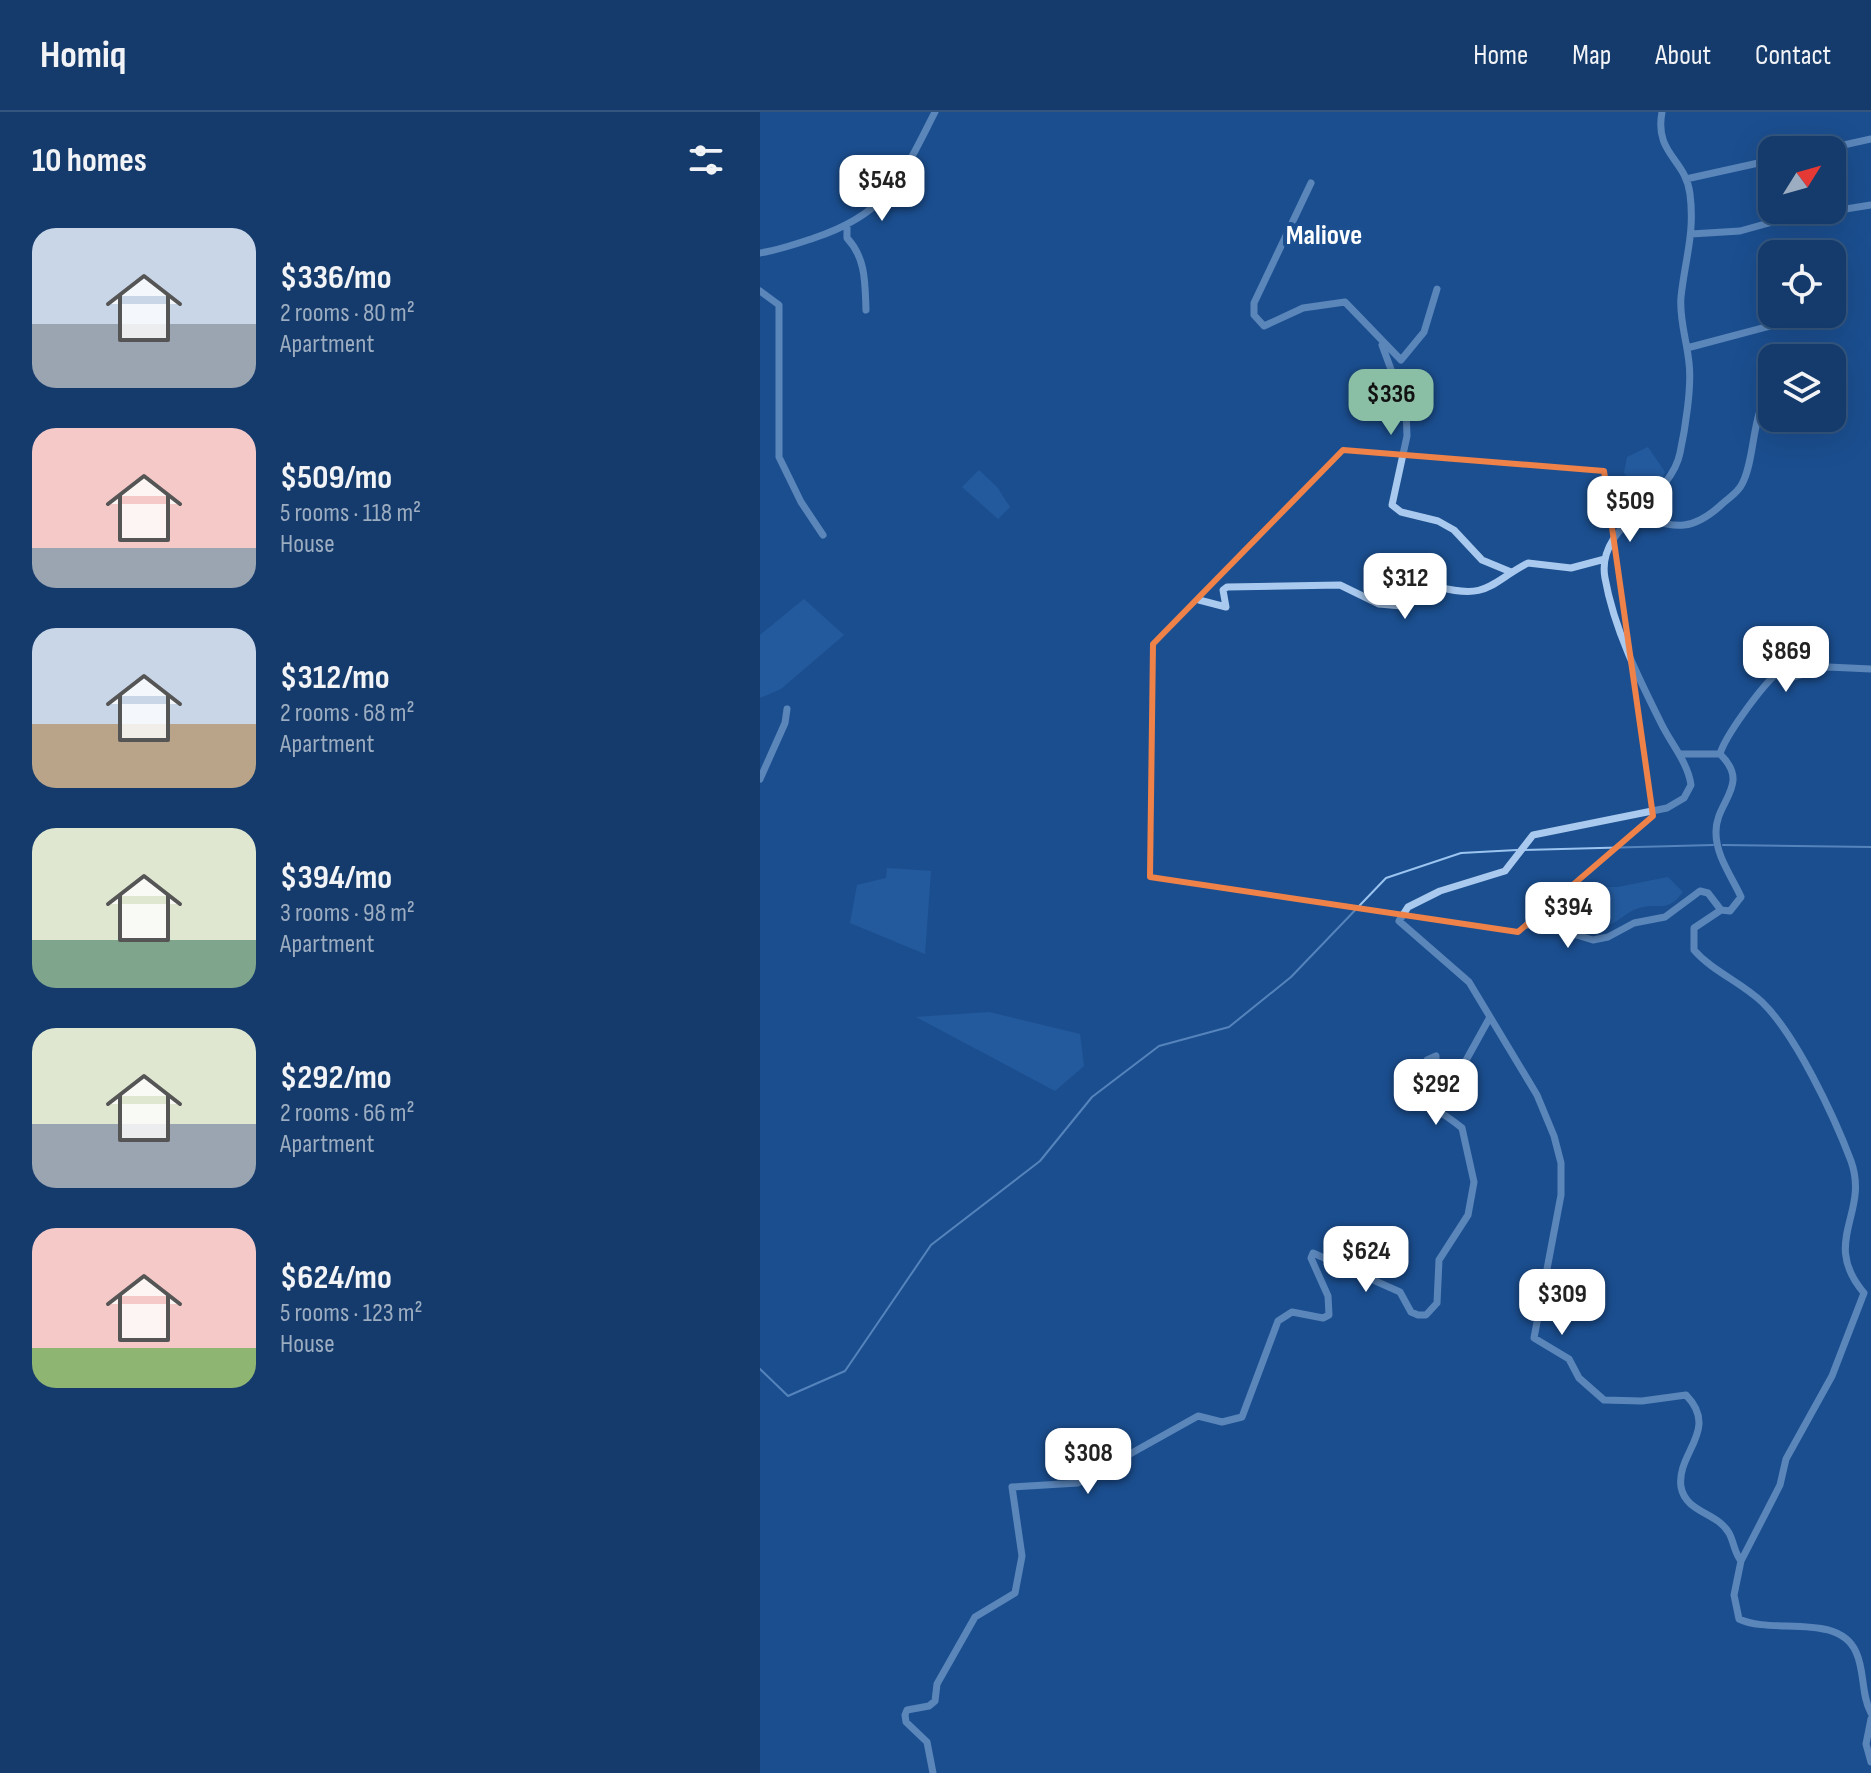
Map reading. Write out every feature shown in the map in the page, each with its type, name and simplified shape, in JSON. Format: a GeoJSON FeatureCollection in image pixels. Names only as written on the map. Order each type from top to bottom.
{"type":"FeatureCollection","features":[{"type":"Feature","properties":{"kind":"street"},"geometry":{"type":"LineString","coordinates":[[760,253],[847,227],[870,213],[889,191],[935,112]]}},
{"type":"Feature","properties":{"kind":"street"},"geometry":{"type":"LineString","coordinates":[[1662,112],[1660,140],[1686,179],[1691,234],[1681,305],[1690,367],[1681,452],[1674,474],[1620,530],[1605,559],[1604,576],[1617,624],[1648,697],[1680,754],[1691,785],[1677,803],[1533,835],[1505,871],[1440,891],[1408,907],[1399,921],[1469,982],[1537,1095],[1561,1163],[1561,1195],[1550,1267],[1534,1338],[1569,1359],[1579,1378],[1604,1400],[1642,1401],[1673,1394],[1686,1395],[1693,1402],[1699,1412],[1697,1438],[1681,1474],[1681,1485],[1691,1505],[1729,1533],[1741,1561]]}},
{"type":"Feature","properties":{"kind":"street"},"geometry":{"type":"LineString","coordinates":[[1846,144],[1871,139]]}},
{"type":"Feature","properties":{"kind":"street"},"geometry":{"type":"LineString","coordinates":[[1686,179],[1758,163]]}},
{"type":"Feature","properties":{"kind":"street"},"geometry":{"type":"LineString","coordinates":[[1311,183],[1254,303],[1254,315],[1264,326],[1303,308],[1345,302],[1401,360],[1412,350],[1431,319],[1437,289]]}},
{"type":"Feature","properties":{"kind":"street"},"geometry":{"type":"LineString","coordinates":[[1691,234],[1740,231],[1783,219],[1871,205]]}},
{"type":"Feature","properties":{"kind":"street"},"geometry":{"type":"LineString","coordinates":[[847,227],[847,238],[858,249],[865,276],[866,310]]}},
{"type":"Feature","properties":{"kind":"street"},"geometry":{"type":"LineString","coordinates":[[760,291],[779,305],[779,457],[801,502],[823,535]]}},
{"type":"Feature","properties":{"kind":"street"},"geometry":{"type":"LineString","coordinates":[[1687,348],[1763,328]]}},
{"type":"Feature","properties":{"kind":"street"},"geometry":{"type":"LineString","coordinates":[[1382,343],[1406,410],[1407,436],[1392,505],[1401,512],[1438,521],[1454,530],[1482,560],[1511,572]]}},
{"type":"Feature","properties":{"kind":"street"},"geometry":{"type":"LineString","coordinates":[[1635,516],[1689,526],[1703,521],[1741,488],[1752,460],[1758,418]]}},
{"type":"Feature","properties":{"kind":"street"},"geometry":{"type":"LineString","coordinates":[[1199,600],[1220,608],[1226,607],[1223,590],[1227,587],[1340,585],[1379,604],[1402,606],[1409,575],[1445,589],[1480,592],[1493,588],[1511,572],[1528,563],[1571,568],[1605,559]]}},
{"type":"Feature","properties":{"kind":"street"},"geometry":{"type":"LineString","coordinates":[[1720,754],[1724,738],[1735,729],[1763,686],[1775,675],[1787,679],[1828,667],[1871,669]]}},
{"type":"Feature","properties":{"kind":"street"},"geometry":{"type":"LineString","coordinates":[[760,779],[785,723],[787,709]]}},
{"type":"Feature","properties":{"kind":"street"},"geometry":{"type":"LineString","coordinates":[[1680,754],[1720,754],[1729,763],[1733,776],[1731,793],[1719,811],[1716,836],[1723,863],[1741,897],[1730,911],[1721,910],[1694,928],[1694,950],[1741,984],[1775,1017],[1830,1112],[1854,1172],[1855,1191],[1843,1246],[1845,1265],[1864,1293],[1832,1376],[1786,1459],[1780,1485],[1741,1561],[1734,1595],[1739,1619],[1753,1625],[1829,1629],[1845,1637],[1856,1650],[1871,1716],[1866,1744],[1871,1762]]}},
{"type":"Feature","properties":{"kind":"street"},"geometry":{"type":"LineString","coordinates":[[1527,925],[1550,927],[1593,940],[1608,937],[1634,923],[1665,917],[1700,891],[1708,893],[1721,910]]}},
{"type":"Feature","properties":{"kind":"street"},"geometry":{"type":"LineString","coordinates":[[933,1773],[927,1742],[906,1722],[905,1715],[907,1710],[929,1706],[935,1701],[937,1684],[975,1617],[1015,1593],[1022,1556],[1012,1487],[1078,1483],[1198,1416],[1222,1422],[1242,1417],[1278,1321],[1292,1312],[1323,1318],[1329,1315],[1330,1305],[1311,1258],[1313,1253],[1400,1292],[1411,1312],[1418,1315],[1426,1315],[1437,1303],[1439,1260],[1468,1215],[1474,1182],[1462,1128],[1424,1100],[1422,1073],[1427,1060],[1436,1056],[1436,1069],[1444,1081],[1459,1073],[1490,1017]]}},
{"type":"Feature","properties":{"kind":"highlighted area"},"geometry":{"type":"Polygon","coordinates":[[[1343,450],[1604,471],[1653,816],[1518,932],[1150,877],[1153,644],[1343,450]]]}},
{"type":"Feature","properties":{"kind":"shaded area"},"geometry":{"type":"Polygon","coordinates":[[[1648,447],[1665,472],[1660,484],[1645,500],[1624,473],[1627,457],[1648,447]]]}},
{"type":"Feature","properties":{"kind":"shaded area"},"geometry":{"type":"Polygon","coordinates":[[[979,470],[997,487],[1010,507],[998,519],[962,487],[979,470]]]}},
{"type":"Feature","properties":{"kind":"shaded area"},"geometry":{"type":"Polygon","coordinates":[[[804,599],[844,635],[781,689],[760,698],[760,635],[804,599]]]}},
{"type":"Feature","properties":{"kind":"shaded area"},"geometry":{"type":"Polygon","coordinates":[[[887,868],[931,871],[925,954],[850,923],[857,885],[886,878],[887,868]]]}},
{"type":"Feature","properties":{"kind":"shaded area"},"geometry":{"type":"Polygon","coordinates":[[[1668,877],[1683,892],[1677,899],[1667,905],[1639,908],[1609,925],[1594,925],[1576,887],[1618,887],[1668,877]]]}},
{"type":"Feature","properties":{"kind":"shaded area"},"geometry":{"type":"Polygon","coordinates":[[[989,1012],[1080,1034],[1084,1066],[1055,1091],[916,1017],[989,1012]]]}},
{"type":"Feature","properties":{"kind":"waterway"},"geometry":{"type":"LineString","coordinates":[[1523,850],[1713,845]]}},
{"type":"Feature","properties":{"kind":"waterway"},"geometry":{"type":"LineString","coordinates":[[1723,845],[1871,847]]}},
{"type":"Feature","properties":{"kind":"waterway"},"geometry":{"type":"LineString","coordinates":[[760,1369],[788,1396],[845,1371],[931,1245],[1040,1161],[1092,1097],[1159,1046],[1229,1027],[1291,977],[1386,878],[1461,853],[1517,850]]}},
{"type":"Feature","properties":{"kind":"district","name":"Maliove"},"geometry":{"type":"Point","coordinates":[1324,235]}}]}
